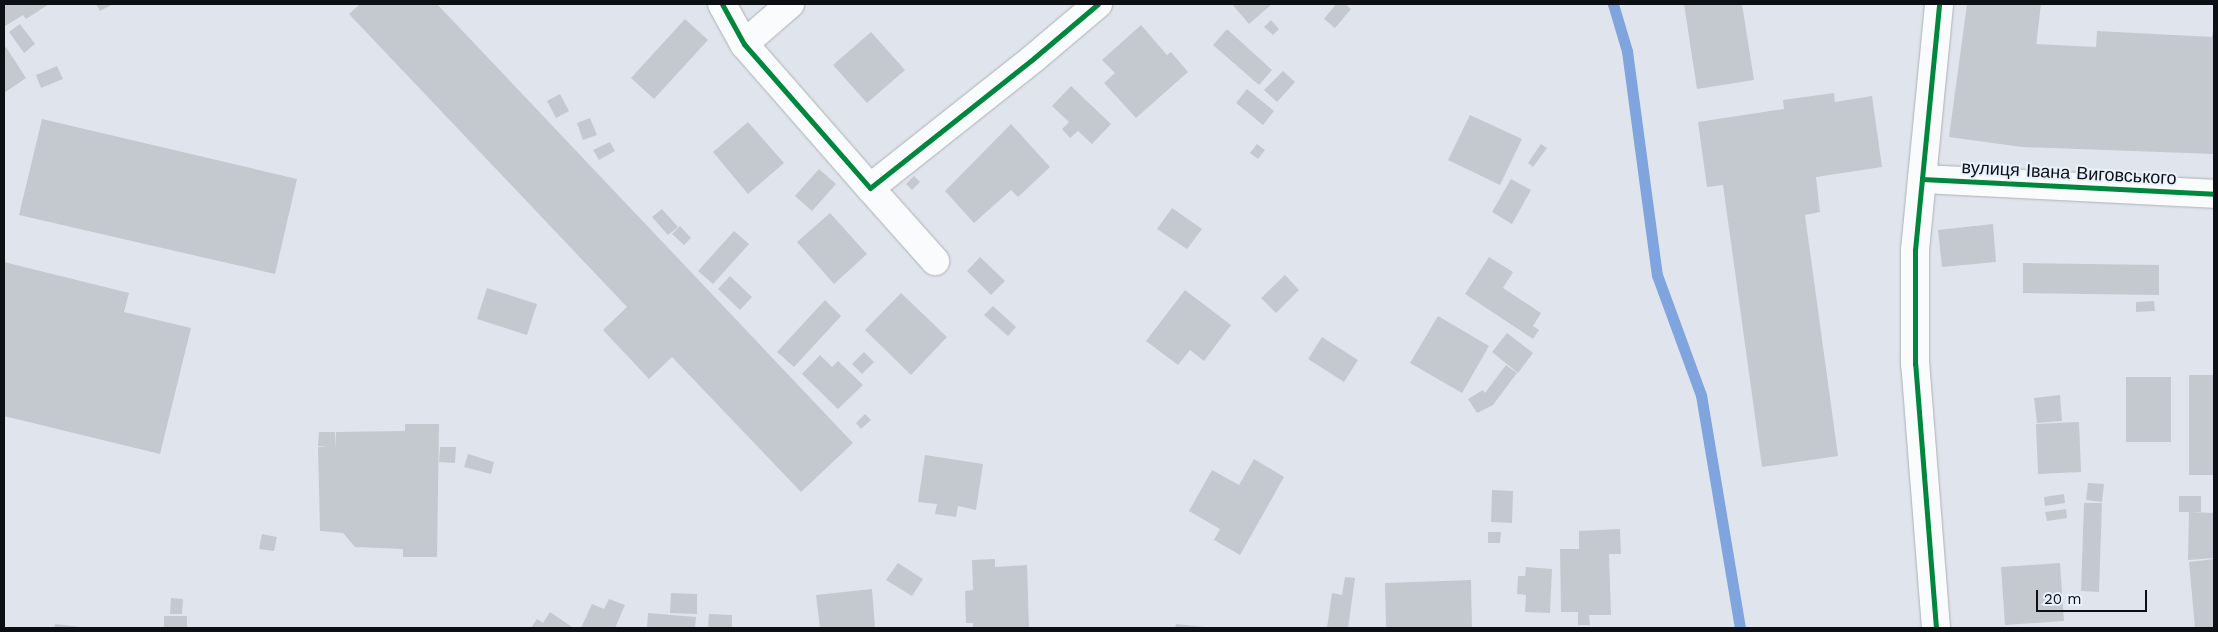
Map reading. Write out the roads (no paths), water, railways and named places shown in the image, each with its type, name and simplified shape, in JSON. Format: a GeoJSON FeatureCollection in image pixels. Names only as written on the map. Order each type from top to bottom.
{"type":"FeatureCollection","features":[{"type":"Feature","properties":{"kind":"street"},"geometry":{"type":"LineString","coordinates":[[722,4],[744,44],[935,261]]}},
{"type":"Feature","properties":{"kind":"street"},"geometry":{"type":"LineString","coordinates":[[744,44],[790,4]]}},
{"type":"Feature","properties":{"kind":"street"},"geometry":{"type":"LineString","coordinates":[[870,188],[1098,4]]}},
{"type":"Feature","properties":{"kind":"street"},"geometry":{"type":"LineString","coordinates":[[1936,628],[1915,364],[1915,250],[1939,4]]}},
{"type":"Feature","properties":{"kind":"street","name":"вулиця Івана Виговського"},"geometry":{"type":"LineString","coordinates":[[1922,179],[2214,194]]}},
{"type":"Feature","properties":{"kind":"waterway"},"geometry":{"type":"LineString","coordinates":[[1613,4],[1627,51],[1657,275],[1701,395],[1740,628]]}}]}
